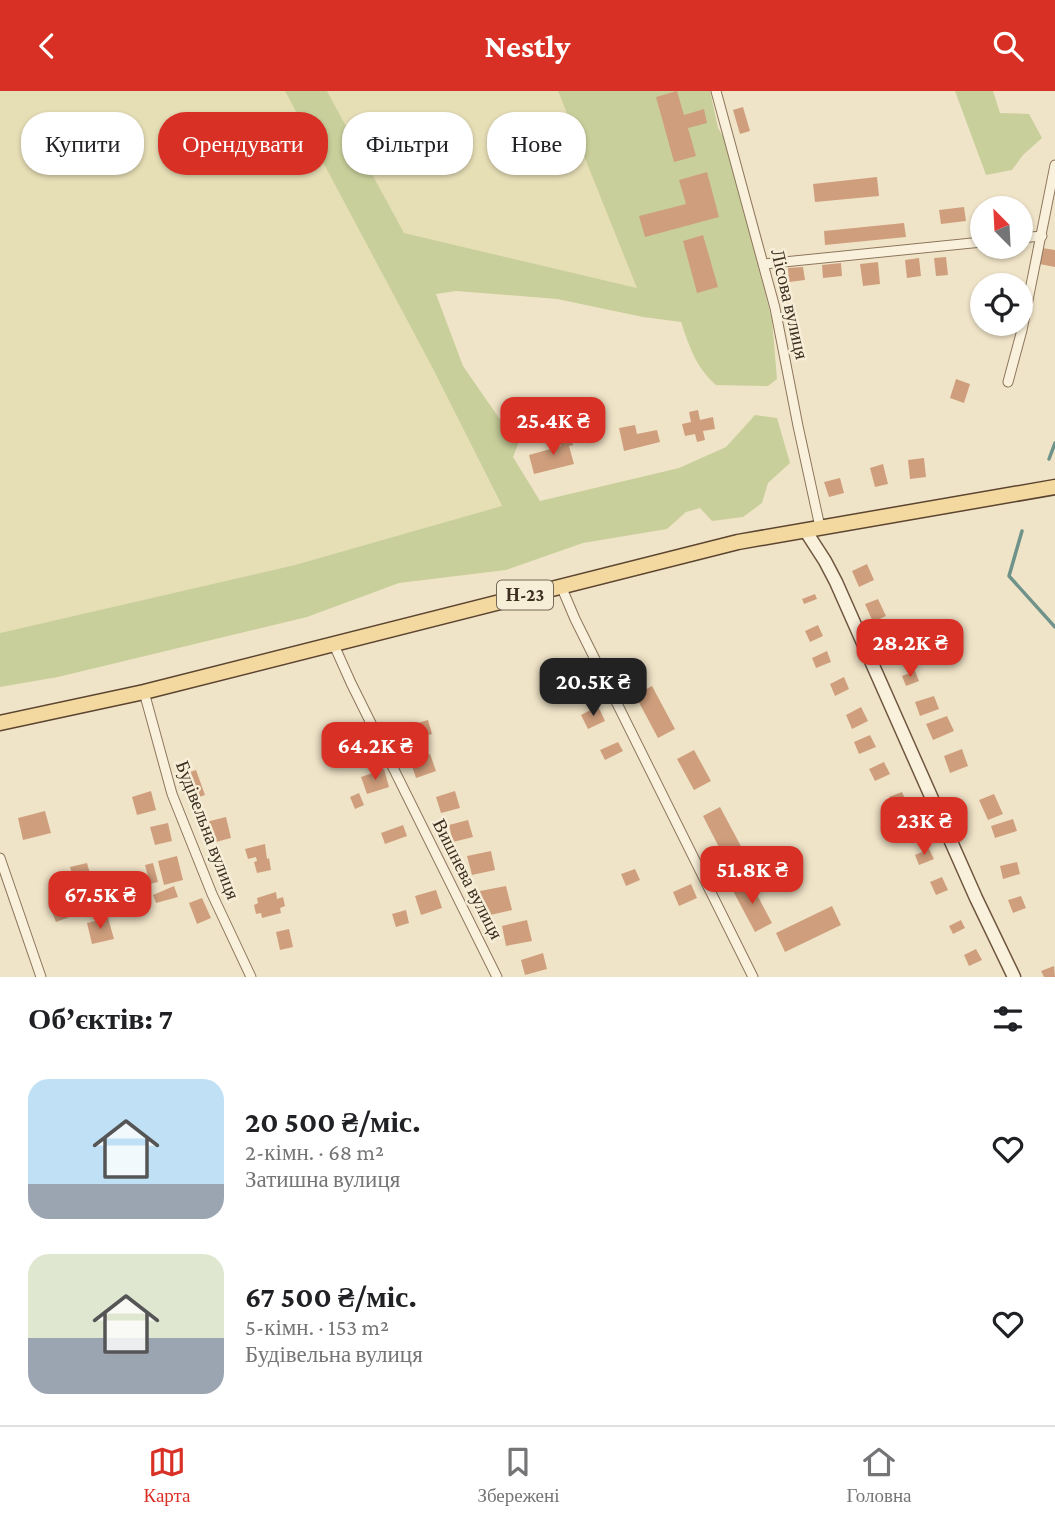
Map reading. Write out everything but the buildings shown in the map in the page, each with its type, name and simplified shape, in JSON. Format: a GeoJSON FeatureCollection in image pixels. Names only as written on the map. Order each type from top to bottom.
{"type":"FeatureCollection","features":[{"type":"Feature","properties":{"kind":"main road","name":"Н-23"},"geometry":{"type":"LineString","coordinates":[[0,723],[144,692],[738,542],[1055,487]]}},
{"type":"Feature","properties":{"kind":"street","name":"Лісова вулиця"},"geometry":{"type":"LineString","coordinates":[[716,91],[775,308],[820,527]]}},
{"type":"Feature","properties":{"kind":"street"},"geometry":{"type":"LineString","coordinates":[[1008,382],[1042,236],[1055,165]]}},
{"type":"Feature","properties":{"kind":"street"},"geometry":{"type":"LineString","coordinates":[[1033,237],[1042,236]]}},
{"type":"Feature","properties":{"kind":"street"},"geometry":{"type":"LineString","coordinates":[[764,264],[970,243]]}},
{"type":"Feature","properties":{"kind":"street"},"geometry":{"type":"LineString","coordinates":[[805,530],[836,582],[976,898],[1014,977]]}},
{"type":"Feature","properties":{"kind":"street"},"geometry":{"type":"LineString","coordinates":[[561,586],[753,977]]}},
{"type":"Feature","properties":{"kind":"street","name":"Вишнева вулиця"},"geometry":{"type":"LineString","coordinates":[[334,645],[497,977]]}},
{"type":"Feature","properties":{"kind":"street","name":"Будівельна вулиця"},"geometry":{"type":"LineString","coordinates":[[144,692],[172,794],[212,894],[251,977]]}},
{"type":"Feature","properties":{"kind":"street"},"geometry":{"type":"LineString","coordinates":[[0,858],[41,977]]}},
{"type":"Feature","properties":{"kind":"shaded area"},"geometry":{"type":"Polygon","coordinates":[[[0,91],[285,91],[296,112],[158,112],[158,175],[328,175],[328,172],[431,365],[502,507],[295,565],[0,633],[0,91]]]}},
{"type":"Feature","properties":{"kind":"shaded area"},"geometry":{"type":"Polygon","coordinates":[[[327,91],[558,91],[567,112],[487,112],[487,175],[586,175],[586,160],[638,288],[404,233],[373,175],[473,175],[473,112],[342,112],[342,119],[327,91]]]}},
{"type":"Feature","properties":{"kind":"green space"},"geometry":{"type":"Polygon","coordinates":[[[285,91],[327,91],[342,119],[342,175],[373,175],[404,233],[637,288],[586,161],[586,112],[566,112],[558,91],[710,91],[718,128],[727,143],[772,320],[777,379],[768,386],[716,385],[698,364],[681,322],[557,299],[456,291],[436,294],[463,366],[499,418],[521,436],[513,457],[540,501],[679,468],[726,447],[755,415],[777,418],[790,463],[768,483],[762,503],[743,517],[712,521],[700,508],[686,512],[667,529],[583,543],[506,570],[399,583],[307,617],[58,677],[0,687],[0,633],[295,565],[502,506],[431,365],[328,172],[328,112],[296,112],[285,91]]]}},
{"type":"Feature","properties":{"kind":"green space"},"geometry":{"type":"Polygon","coordinates":[[[955,91],[993,91],[1000,113],[1029,114],[1042,138],[1023,155],[1012,170],[986,175],[955,91]]]}},
{"type":"Feature","properties":{"kind":"waterway"},"geometry":{"type":"LineString","coordinates":[[1049,459],[1055,443]]}},
{"type":"Feature","properties":{"kind":"waterway"},"geometry":{"type":"LineString","coordinates":[[1022,531],[1009,576],[1055,627]]}}]}
